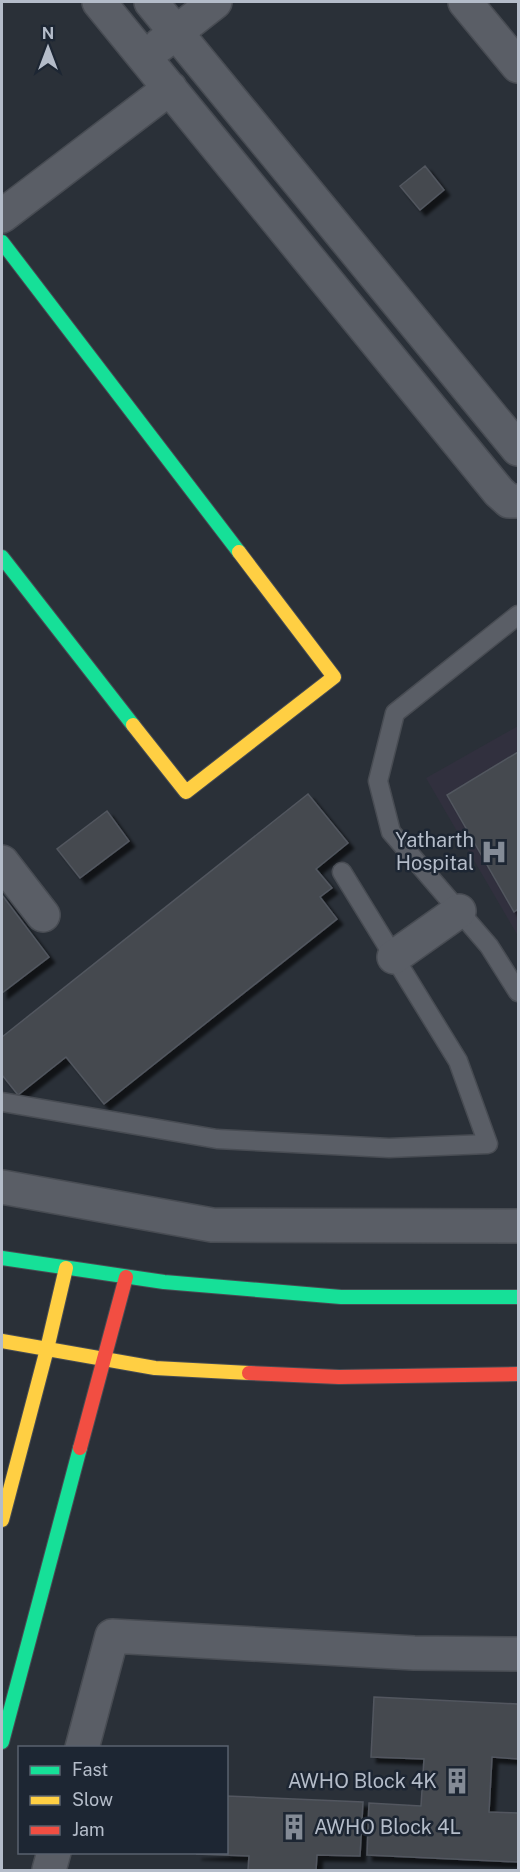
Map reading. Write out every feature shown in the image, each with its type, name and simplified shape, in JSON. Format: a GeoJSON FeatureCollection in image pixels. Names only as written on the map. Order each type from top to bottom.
{"type":"FeatureCollection","features":[{"type":"Feature","properties":{"kind":"street"},"geometry":{"type":"LineString","coordinates":[[99,2],[499,492],[510,501],[519,501]]}},
{"type":"Feature","properties":{"kind":"street"},"geometry":{"type":"LineString","coordinates":[[151,2],[517,446],[482,471]]}},
{"type":"Feature","properties":{"kind":"street"},"geometry":{"type":"LineString","coordinates":[[144,57],[215,2]]}},
{"type":"Feature","properties":{"kind":"street"},"geometry":{"type":"LineString","coordinates":[[465,2],[519,66]]}},
{"type":"Feature","properties":{"kind":"street"},"geometry":{"type":"LineString","coordinates":[[2,216],[170,88]]}},
{"type":"Feature","properties":{"kind":"street"},"geometry":{"type":"LineString","coordinates":[[2,242],[334,677],[186,792],[2,557]]}},
{"type":"Feature","properties":{"kind":"street"},"geometry":{"type":"LineString","coordinates":[[2,862],[43,915]]}},
{"type":"Feature","properties":{"kind":"street"},"geometry":{"type":"LineString","coordinates":[[394,957],[459,911]]}},
{"type":"Feature","properties":{"kind":"street"},"geometry":{"type":"LineString","coordinates":[[2,1187],[212,1225],[519,1226]]}},
{"type":"Feature","properties":{"kind":"street"},"geometry":{"type":"LineString","coordinates":[[2,1258],[164,1282],[341,1297],[519,1296]]}},
{"type":"Feature","properties":{"kind":"street"},"geometry":{"type":"LineString","coordinates":[[2,1520],[66,1268]]}},
{"type":"Feature","properties":{"kind":"street"},"geometry":{"type":"LineString","coordinates":[[2,1742],[126,1277]]}},
{"type":"Feature","properties":{"kind":"street"},"geometry":{"type":"LineString","coordinates":[[2,1341],[155,1368],[339,1377],[519,1374]]}},
{"type":"Feature","properties":{"kind":"street"},"geometry":{"type":"LineString","coordinates":[[83,1746],[112,1636],[414,1653],[519,1654]]}},
{"type":"Feature","properties":{"kind":"street"},"geometry":{"type":"LineString","coordinates":[[49,1870],[53,1854]]}},
{"type":"Feature","properties":{"kind":"lane"},"geometry":{"type":"LineString","coordinates":[[519,615],[395,713],[378,781],[391,832],[489,946],[519,992]]}},
{"type":"Feature","properties":{"kind":"lane"},"geometry":{"type":"LineString","coordinates":[[2,1101],[217,1139],[389,1148],[488,1144],[458,1061],[342,872]]}},
{"type":"Feature","properties":{"kind":"shaded area","name":"Yatharth Hospital"},"geometry":{"type":"Polygon","coordinates":[[[518,726],[518,936],[426,778],[518,726]]]}},
{"type":"Feature","properties":{"kind":"building"},"geometry":{"type":"Polygon","coordinates":[[[425,166],[444,190],[420,210],[400,186],[425,166]]]}},
{"type":"Feature","properties":{"kind":"building","name":"Yatharth Hospital"},"geometry":{"type":"Polygon","coordinates":[[[518,752],[518,909],[514,912],[447,795],[518,752]]]}},
{"type":"Feature","properties":{"kind":"building"},"geometry":{"type":"Polygon","coordinates":[[[308,794],[348,843],[316,869],[332,888],[320,897],[337,919],[104,1104],[66,1057],[18,1095],[2,1075],[2,1037],[308,794]]]}},
{"type":"Feature","properties":{"kind":"building"},"geometry":{"type":"Polygon","coordinates":[[[107,811],[129,841],[80,878],[57,849],[107,811]]]}},
{"type":"Feature","properties":{"kind":"building"},"geometry":{"type":"Polygon","coordinates":[[[2,895],[49,957],[2,993],[2,895]]]}},
{"type":"Feature","properties":{"kind":"building","name":"AWHO Block 4K"},"geometry":{"type":"Polygon","coordinates":[[[374,1697],[518,1704],[518,1759],[492,1757],[489,1812],[518,1813],[518,1862],[367,1855],[369,1803],[421,1806],[424,1759],[371,1757],[374,1697]]]}},
{"type":"Feature","properties":{"kind":"building","name":"AWHO Block 4L"},"geometry":{"type":"Polygon","coordinates":[[[228,1796],[363,1802],[360,1856],[317,1855],[316,1870],[248,1870],[249,1856],[196,1854],[228,1854],[228,1796]]]}},
{"type":"Feature","properties":{"kind":"traffic: fast"},"geometry":{"type":"LineString","coordinates":[[2,242],[239,552]]}},
{"type":"Feature","properties":{"kind":"traffic: fast"},"geometry":{"type":"LineString","coordinates":[[2,557],[133,725]]}},
{"type":"Feature","properties":{"kind":"traffic: fast"},"geometry":{"type":"LineString","coordinates":[[2,1258],[164,1282],[341,1297],[518,1297]]}},
{"type":"Feature","properties":{"kind":"traffic: fast"},"geometry":{"type":"LineString","coordinates":[[2,1742],[80,1448]]}},
{"type":"Feature","properties":{"kind":"traffic: slow"},"geometry":{"type":"LineString","coordinates":[[133,725],[186,792],[334,677],[239,552]]}},
{"type":"Feature","properties":{"kind":"traffic: slow"},"geometry":{"type":"LineString","coordinates":[[2,1520],[66,1268]]}},
{"type":"Feature","properties":{"kind":"traffic: slow"},"geometry":{"type":"LineString","coordinates":[[2,1341],[155,1368],[249,1373]]}},
{"type":"Feature","properties":{"kind":"traffic: jam"},"geometry":{"type":"LineString","coordinates":[[80,1448],[126,1277]]}},
{"type":"Feature","properties":{"kind":"traffic: jam"},"geometry":{"type":"LineString","coordinates":[[249,1373],[339,1377],[518,1374]]}},
{"type":"Feature","properties":{"kind":"place","name":"Yatharth Hospital"},"geometry":{"type":"Point","coordinates":[494,852]}},
{"type":"Feature","properties":{"kind":"place","name":"AWHO Block 4K"},"geometry":{"type":"Point","coordinates":[457,1781]}},
{"type":"Feature","properties":{"kind":"place","name":"AWHO Block 4L"},"geometry":{"type":"Point","coordinates":[294,1827]}}]}
